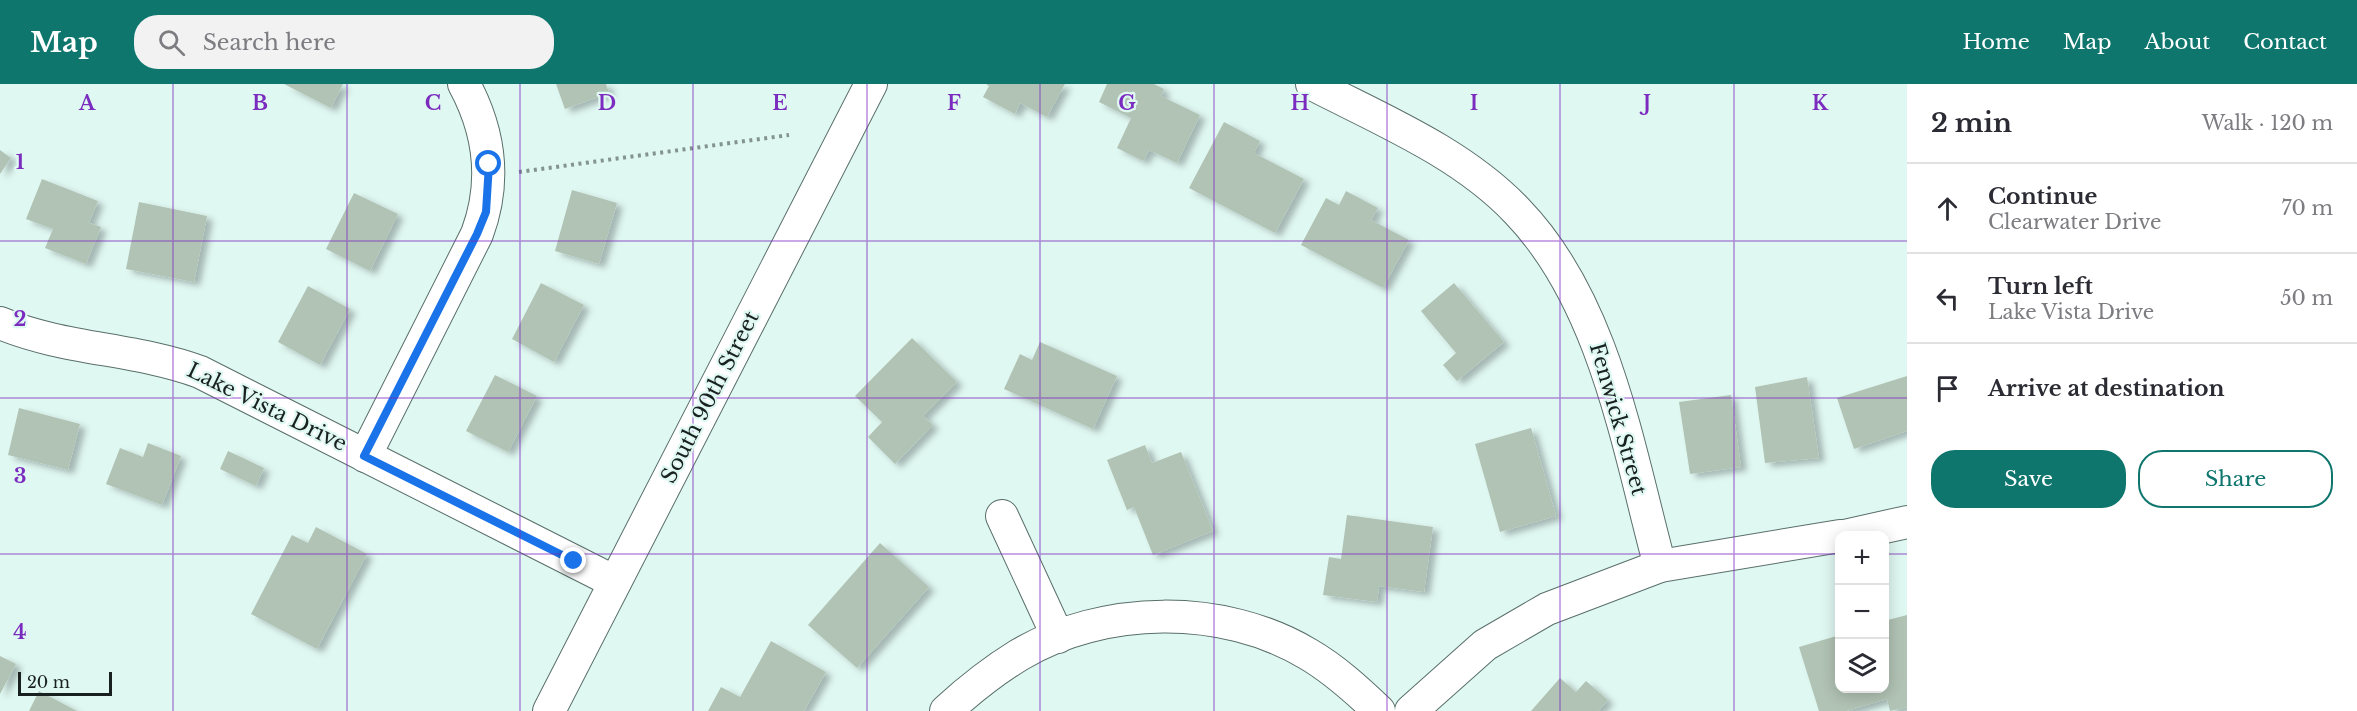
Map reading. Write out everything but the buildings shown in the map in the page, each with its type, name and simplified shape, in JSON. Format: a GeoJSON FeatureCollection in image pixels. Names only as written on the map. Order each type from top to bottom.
{"type":"FeatureCollection","features":[{"type":"Feature","properties":{"kind":"street"},"geometry":{"type":"LineString","coordinates":[[364,456],[486,212],[489,164],[486,139],[474,101],[464,84]]}},
{"type":"Feature","properties":{"kind":"street","name":"South 90th Street"},"geometry":{"type":"LineString","coordinates":[[549,711],[871,84]]}},
{"type":"Feature","properties":{"kind":"street","name":"Fenwick Street"},"geometry":{"type":"LineString","coordinates":[[1312,84],[1441,152],[1481,180],[1516,209],[1539,236],[1563,271],[1602,354],[1660,566]]}},
{"type":"Feature","properties":{"kind":"street","name":"Lake Vista Drive"},"geometry":{"type":"LineString","coordinates":[[0,323],[47,339],[145,354],[183,366],[225,384],[615,582]]}},
{"type":"Feature","properties":{"kind":"street"},"geometry":{"type":"LineString","coordinates":[[1002,516],[1058,637]]}},
{"type":"Feature","properties":{"kind":"street"},"geometry":{"type":"LineString","coordinates":[[1866,531],[1907,522]]}},
{"type":"Feature","properties":{"kind":"street"},"geometry":{"type":"LineString","coordinates":[[1411,711],[1485,645],[1547,609],[1660,566],[1835,537]]}},
{"type":"Feature","properties":{"kind":"street"},"geometry":{"type":"LineString","coordinates":[[946,711],[969,690],[1019,655],[1058,637],[1124,618],[1205,618],[1262,633],[1308,653],[1353,686],[1379,711]]}},
{"type":"Feature","properties":{"kind":"path"},"geometry":{"type":"LineString","coordinates":[[516,172],[789,135]]}},
{"type":"Feature","properties":{"kind":"route"},"geometry":{"type":"LineString","coordinates":[[489,164],[486,212],[477,234],[364,456],[574,561]]}}]}
